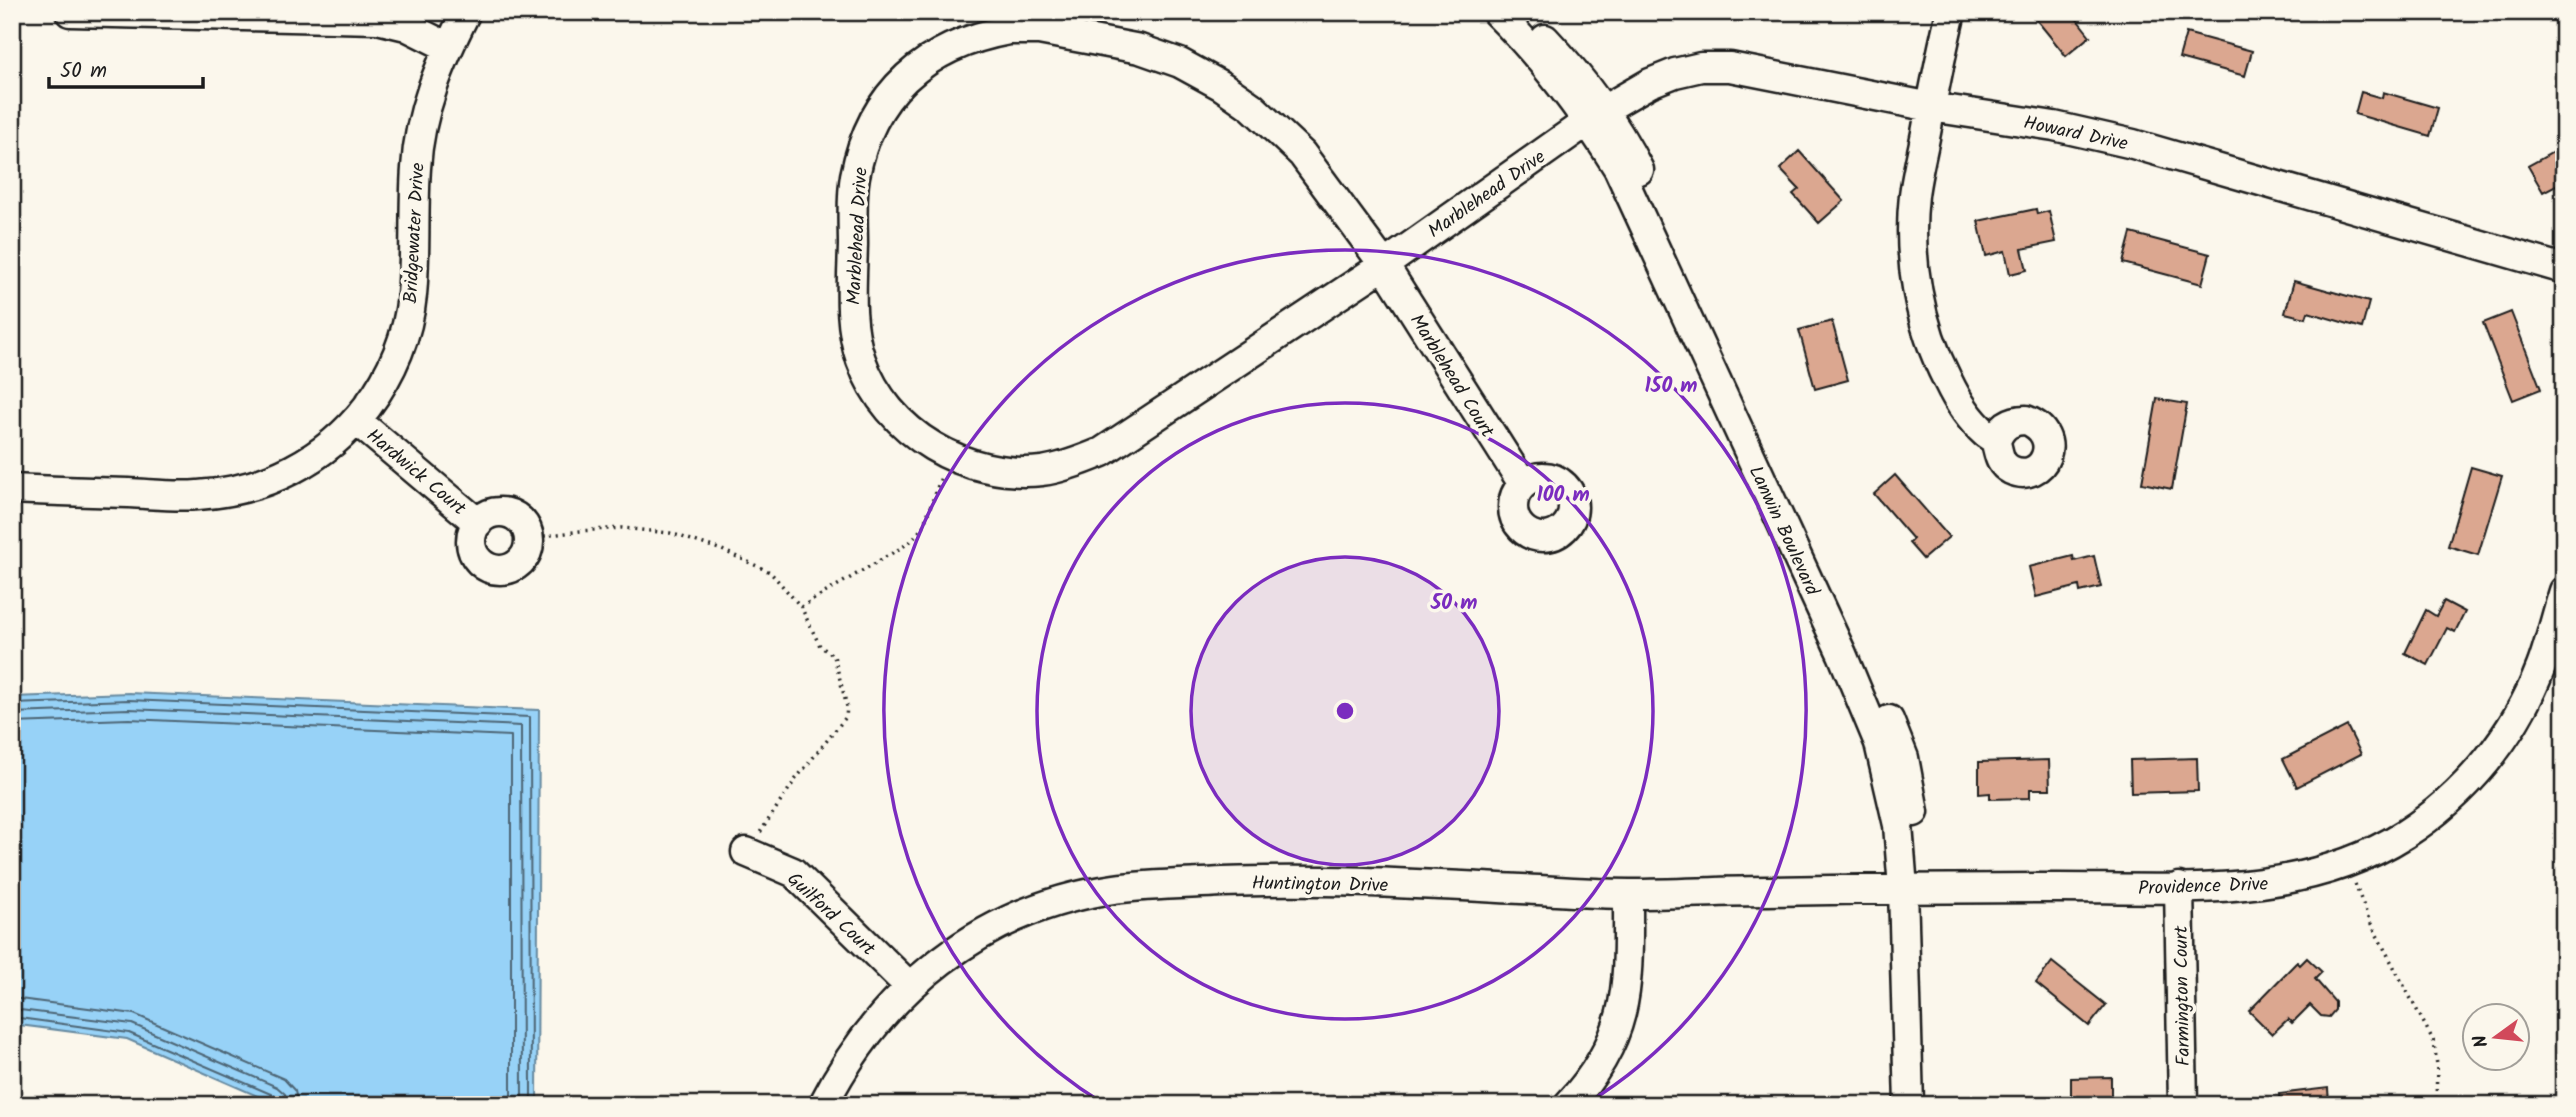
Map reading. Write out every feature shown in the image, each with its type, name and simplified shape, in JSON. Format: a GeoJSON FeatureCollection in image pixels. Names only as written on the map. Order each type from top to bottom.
{"type":"FeatureCollection","features":[{"type":"Feature","properties":{"kind":"street"},"geometry":{"type":"LineString","coordinates":[[70,12],[377,19],[406,26],[448,47]]}},
{"type":"Feature","properties":{"kind":"street","name":"Bridgewater Drive"},"geometry":{"type":"LineString","coordinates":[[12,489],[197,495],[236,491],[270,481],[301,466],[333,443],[356,421],[377,394],[394,363],[405,330],[412,295],[419,141],[434,82],[466,12]]}},
{"type":"Feature","properties":{"kind":"street","name":"Lanwin Boulevard"},"geometry":{"type":"LineString","coordinates":[[1496,12],[1556,79],[1596,115]]}},
{"type":"Feature","properties":{"kind":"street","name":"Lanwin Boulevard"},"geometry":{"type":"LineString","coordinates":[[1520,12],[1574,69],[1842,654],[1879,743],[1912,888],[1927,1105]]}},
{"type":"Feature","properties":{"kind":"street"},"geometry":{"type":"LineString","coordinates":[[1951,12],[1914,195],[1914,272],[1932,347],[1948,382],[1968,415],[1996,441]]}},
{"type":"Feature","properties":{"kind":"street","name":"Marblehead Drive"},"geometry":{"type":"LineString","coordinates":[[1384,265],[1302,154],[1252,107],[1223,86],[1180,63],[1140,49],[1039,30],[980,36],[952,46],[928,60],[905,79],[884,104],[862,149],[855,179],[851,306],[853,330],[862,361],[886,405],[904,425],[925,442],[949,456],[984,468],[1014,472],[1043,471],[1075,463],[1102,452],[1384,265],[1596,115]]}},
{"type":"Feature","properties":{"kind":"street","name":"Howard Drive"},"geometry":{"type":"LineString","coordinates":[[1596,115],[1650,83],[1675,73],[1701,67],[1730,66],[1931,107],[2054,126],[2133,144],[2564,269]]}},
{"type":"Feature","properties":{"kind":"street","name":"Marblehead Court"},"geometry":{"type":"LineString","coordinates":[[1384,265],[1522,484]]}},
{"type":"Feature","properties":{"kind":"street","name":"Hardwick Court"},"geometry":{"type":"LineString","coordinates":[[356,421],[478,523]]}},
{"type":"Feature","properties":{"kind":"street","name":"Hardwick Court"},"geometry":{"type":"LineString","coordinates":[[502,512],[515,516],[527,528],[530,538],[529,549],[520,564],[511,569],[492,570],[478,560],[471,541],[478,523],[492,513],[502,512]]}},
{"type":"Feature","properties":{"kind":"street","name":"Providence Drive"},"geometry":{"type":"LineString","coordinates":[[1912,888],[2248,886],[2289,880],[2346,863],[2405,834],[2444,805],[2478,772],[2507,733],[2528,697],[2542,664],[2564,591]]}},
{"type":"Feature","properties":{"kind":"street","name":"Guilford Court"},"geometry":{"type":"LineString","coordinates":[[747,852],[793,872],[909,986]]}},
{"type":"Feature","properties":{"kind":"street","name":"Huntington Drive"},"geometry":{"type":"LineString","coordinates":[[823,1105],[846,1062],[877,1019],[909,986],[944,957],[984,932],[1025,912],[1069,898],[1114,889],[1278,880],[1628,894],[1912,888]]}},
{"type":"Feature","properties":{"kind":"street","name":"Farmington Court"},"geometry":{"type":"LineString","coordinates":[[2179,887],[2183,1105]]}},
{"type":"Feature","properties":{"kind":"street","name":"Lanwin Boulevard"},"geometry":{"type":"LineString","coordinates":[[1909,1105],[1912,888]]}},
{"type":"Feature","properties":{"kind":"street"},"geometry":{"type":"LineString","coordinates":[[1568,1105],[1588,1083],[1606,1056],[1624,1006],[1628,975],[1628,894]]}},
{"type":"Feature","properties":{"kind":"path"},"geometry":{"type":"LineString","coordinates":[[801,607],[909,542],[923,527],[949,456]]}},
{"type":"Feature","properties":{"kind":"path"},"geometry":{"type":"LineString","coordinates":[[530,538],[622,528],[670,533],[722,550],[770,572],[801,607],[820,646],[834,656],[847,707],[846,717],[795,780],[747,852]]}},
{"type":"Feature","properties":{"kind":"path"},"geometry":{"type":"LineString","coordinates":[[2346,863],[2370,922],[2434,1042],[2437,1065],[2436,1105]]}},
{"type":"Feature","properties":{"kind":"water"},"geometry":{"type":"Polygon","coordinates":[[[129,693],[539,710],[537,1105],[278,1105],[127,1039],[12,1024],[12,697],[129,693]]]}},
{"type":"Feature","properties":{"kind":"building"},"geometry":{"type":"Polygon","coordinates":[[[2030,12],[2071,12],[2090,36],[2066,56],[2030,12]]]}},
{"type":"Feature","properties":{"kind":"building"},"geometry":{"type":"Polygon","coordinates":[[[2186,33],[2252,51],[2245,76],[2179,58],[2186,33]]]}},
{"type":"Feature","properties":{"kind":"building"},"geometry":{"type":"Polygon","coordinates":[[[2361,92],[2382,98],[2383,92],[2438,108],[2430,136],[2355,114],[2361,92]]]}},
{"type":"Feature","properties":{"kind":"building"},"geometry":{"type":"Polygon","coordinates":[[[2564,146],[2564,181],[2543,192],[2528,166],[2564,146]]]}},
{"type":"Feature","properties":{"kind":"building"},"geometry":{"type":"Polygon","coordinates":[[[1799,151],[1844,201],[1819,223],[1793,194],[1799,189],[1780,169],[1799,151]]]}},
{"type":"Feature","properties":{"kind":"building"},"geometry":{"type":"Polygon","coordinates":[[[2036,209],[2037,214],[2049,211],[2056,242],[2022,249],[2027,270],[2010,274],[2005,251],[1986,256],[1978,221],[2036,209]]]}},
{"type":"Feature","properties":{"kind":"building"},"geometry":{"type":"Polygon","coordinates":[[[2131,233],[2210,254],[2202,284],[2123,263],[2131,233]]]}},
{"type":"Feature","properties":{"kind":"building"},"geometry":{"type":"Polygon","coordinates":[[[2294,281],[2369,302],[2362,328],[2308,312],[2306,318],[2285,313],[2294,281]]]}},
{"type":"Feature","properties":{"kind":"building"},"geometry":{"type":"Polygon","coordinates":[[[2511,312],[2541,389],[2513,400],[2483,323],[2511,312]]]}},
{"type":"Feature","properties":{"kind":"building"},"geometry":{"type":"Polygon","coordinates":[[[1832,321],[1848,380],[1815,389],[1799,330],[1832,321]]]}},
{"type":"Feature","properties":{"kind":"building"},"geometry":{"type":"Polygon","coordinates":[[[2157,399],[2187,404],[2172,489],[2142,483],[2157,399]]]}},
{"type":"Feature","properties":{"kind":"building"},"geometry":{"type":"Polygon","coordinates":[[[2471,467],[2502,476],[2478,555],[2448,546],[2471,467]]]}},
{"type":"Feature","properties":{"kind":"building"},"geometry":{"type":"Polygon","coordinates":[[[1895,475],[1949,537],[1923,559],[1909,543],[1913,539],[1874,494],[1895,475]]]}},
{"type":"Feature","properties":{"kind":"building"},"geometry":{"type":"Polygon","coordinates":[[[2073,556],[2074,561],[2094,556],[2101,587],[2080,592],[2079,586],[2036,597],[2029,567],[2073,556]]]}},
{"type":"Feature","properties":{"kind":"building"},"geometry":{"type":"Polygon","coordinates":[[[2444,601],[2465,612],[2455,632],[2447,628],[2428,665],[2405,653],[2426,610],[2436,616],[2444,601]]]}},
{"type":"Feature","properties":{"kind":"building"},"geometry":{"type":"Polygon","coordinates":[[[2347,726],[2361,754],[2297,787],[2283,759],[2347,726]]]}},
{"type":"Feature","properties":{"kind":"building"},"geometry":{"type":"Polygon","coordinates":[[[2197,758],[2198,791],[2131,793],[2130,760],[2197,758]]]}},
{"type":"Feature","properties":{"kind":"building"},"geometry":{"type":"Polygon","coordinates":[[[2049,760],[2050,789],[2030,789],[2030,798],[1990,799],[1990,793],[1979,794],[1979,762],[2049,760]]]}},
{"type":"Feature","properties":{"kind":"building"},"geometry":{"type":"Polygon","coordinates":[[[2307,958],[2322,972],[2315,979],[2335,1002],[2335,1010],[2329,1017],[2321,1016],[2310,1005],[2292,1023],[2288,1019],[2272,1034],[2249,1011],[2297,962],[2300,965],[2307,958]]]}},
{"type":"Feature","properties":{"kind":"building"},"geometry":{"type":"Polygon","coordinates":[[[2052,962],[2106,1005],[2089,1026],[2036,983],[2052,962]]]}},
{"type":"Feature","properties":{"kind":"building"},"geometry":{"type":"Polygon","coordinates":[[[2111,1077],[2111,1105],[2071,1105],[2071,1078],[2111,1077]]]}},
{"type":"Feature","properties":{"kind":"building"},"geometry":{"type":"Polygon","coordinates":[[[2328,1088],[2329,1105],[2280,1105],[2279,1094],[2328,1088]]]}}]}
